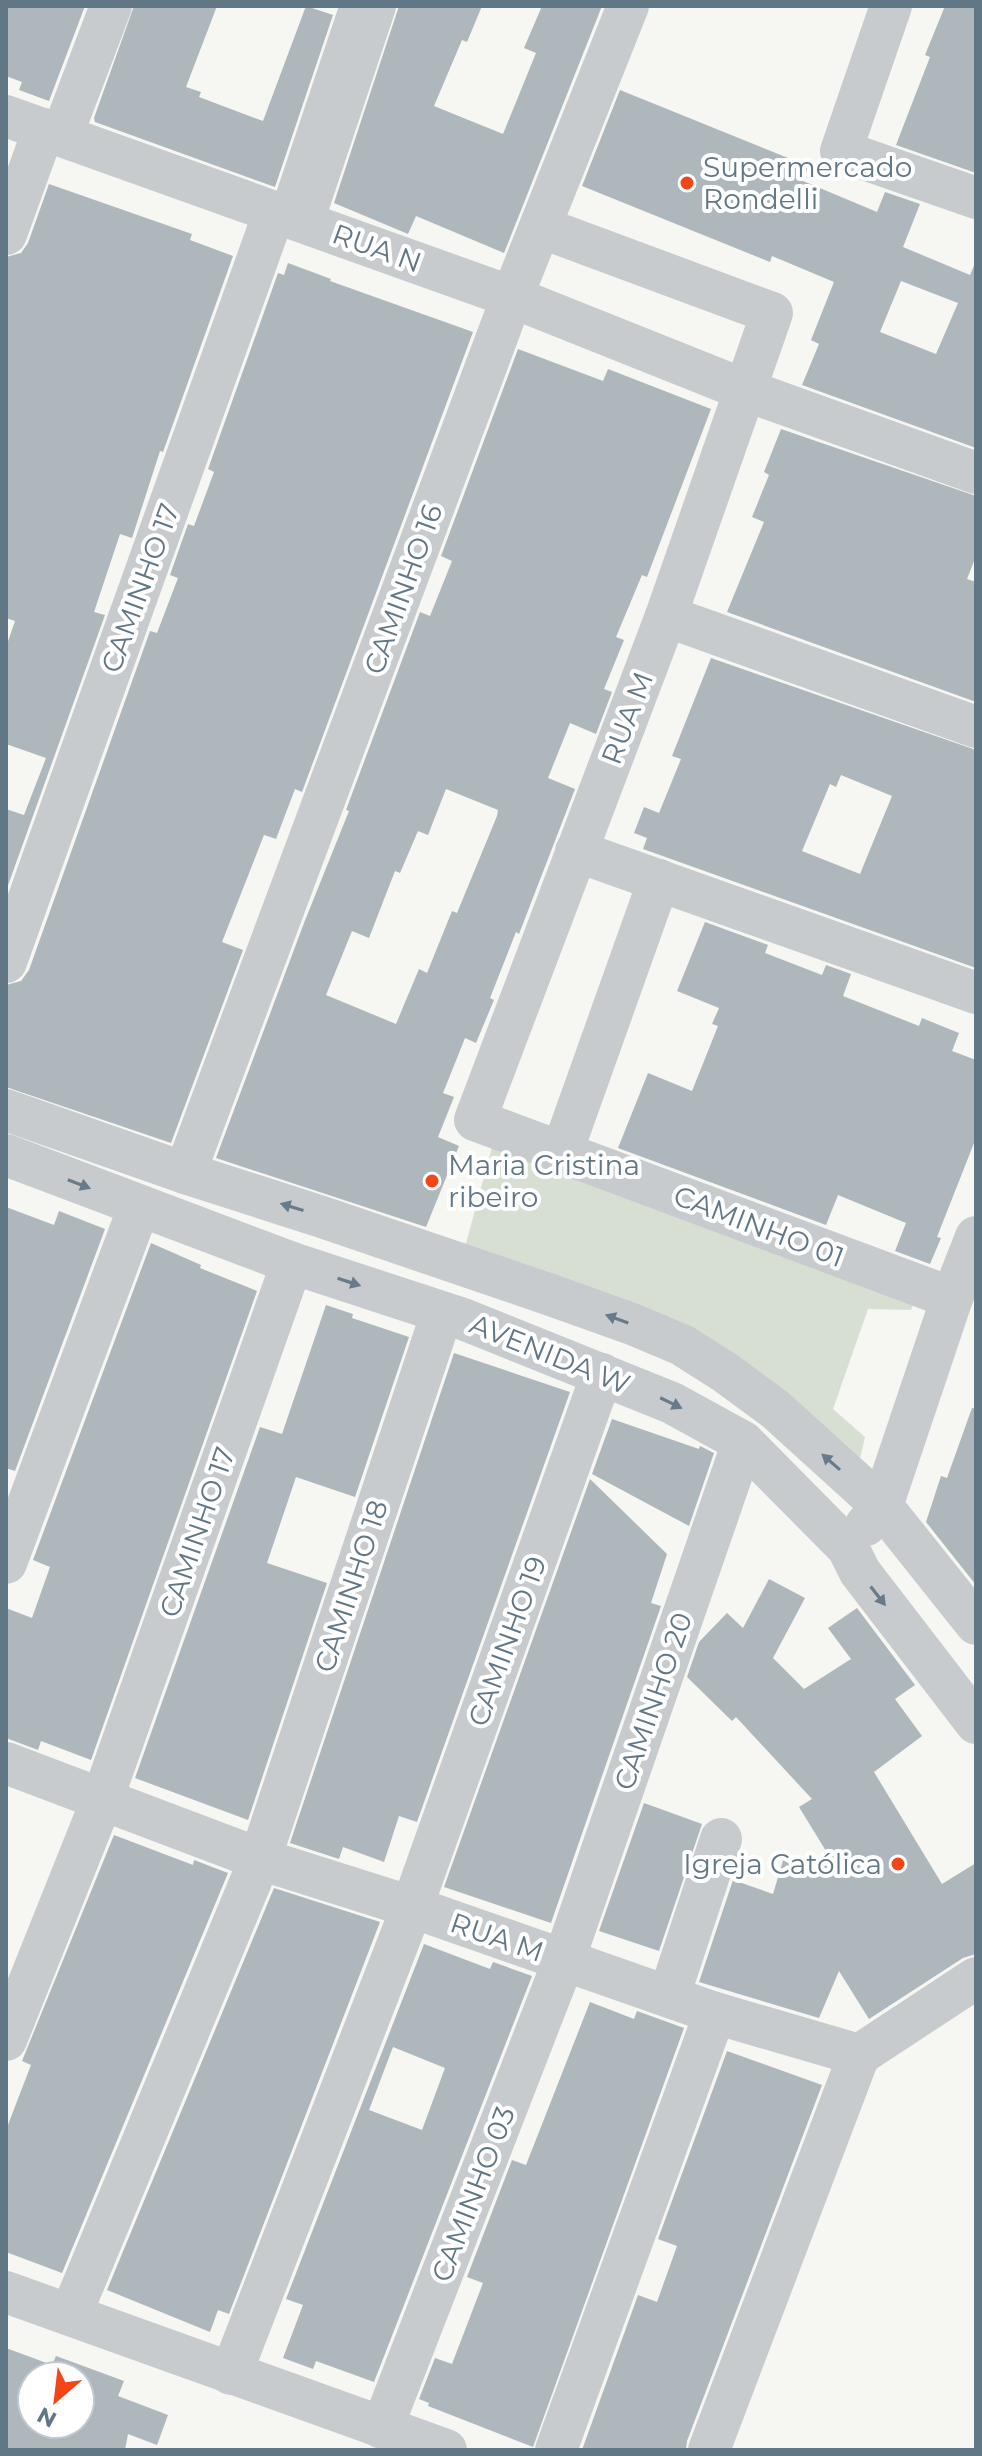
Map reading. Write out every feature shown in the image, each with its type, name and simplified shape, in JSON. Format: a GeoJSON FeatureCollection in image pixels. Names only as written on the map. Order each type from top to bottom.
{"type":"FeatureCollection","features":[{"type":"Feature","properties":{"kind":"street"},"geometry":{"type":"LineString","coordinates":[[6,234],[37,127],[111,6]]}},
{"type":"Feature","properties":{"kind":"street","name":"CAMINHO 17"},"geometry":{"type":"LineString","coordinates":[[6,962],[361,6]]}},
{"type":"Feature","properties":{"kind":"street"},"geometry":{"type":"LineString","coordinates":[[282,215],[303,221],[375,6]]}},
{"type":"Feature","properties":{"kind":"street","name":"CAMINHO 16"},"geometry":{"type":"LineString","coordinates":[[185,1173],[512,297],[628,6]]}},
{"type":"Feature","properties":{"kind":"street"},"geometry":{"type":"LineString","coordinates":[[891,6],[841,151],[976,198]]}},
{"type":"Feature","properties":{"kind":"street","name":"RUA N"},"geometry":{"type":"LineString","coordinates":[[37,127],[512,297],[745,390],[976,473]]}},
{"type":"Feature","properties":{"kind":"street","name":"RUA M"},"geometry":{"type":"LineString","coordinates":[[475,1120],[666,616],[772,313],[540,227]]}},
{"type":"Feature","properties":{"kind":"street"},"geometry":{"type":"LineString","coordinates":[[666,616],[976,727]]}},
{"type":"Feature","properties":{"kind":"street"},"geometry":{"type":"LineString","coordinates":[[576,851],[976,993]]}},
{"type":"Feature","properties":{"kind":"street"},"geometry":{"type":"LineString","coordinates":[[562,1152],[659,880]]}},
{"type":"Feature","properties":{"kind":"street","name":"AVENIDA W"},"geometry":{"type":"LineString","coordinates":[[6,1110],[551,1295],[682,1345],[775,1409],[882,1506],[976,1624]]}},
{"type":"Feature","properties":{"kind":"street","name":"CAMINHO 01"},"geometry":{"type":"LineString","coordinates":[[475,1120],[952,1298]]}},
{"type":"Feature","properties":{"kind":"street","name":"AVENIDA W"},"geometry":{"type":"LineString","coordinates":[[6,1155],[139,1207],[442,1313],[602,1374],[672,1403],[743,1442],[848,1548],[860,1572],[974,1717]]}},
{"type":"Feature","properties":{"kind":"street"},"geometry":{"type":"LineString","coordinates":[[6,1563],[139,1207]]}},
{"type":"Feature","properties":{"kind":"street"},"geometry":{"type":"LineString","coordinates":[[848,1548],[882,1506],[952,1298],[976,1237]]}},
{"type":"Feature","properties":{"kind":"street","name":"CAMINHO 17"},"geometry":{"type":"LineString","coordinates":[[6,2040],[102,1800],[292,1263]]}},
{"type":"Feature","properties":{"kind":"street","name":"CAMINHO 18"},"geometry":{"type":"LineString","coordinates":[[71,2314],[260,1859],[442,1313]]}},
{"type":"Feature","properties":{"kind":"street","name":"CAMINHO 19"},"geometry":{"type":"LineString","coordinates":[[231,2374],[412,1907],[602,1374]]}},
{"type":"Feature","properties":{"kind":"street","name":"CAMINHO 20"},"geometry":{"type":"LineString","coordinates":[[564,1960],[743,1442]]}},
{"type":"Feature","properties":{"kind":"street","name":"RUA M"},"geometry":{"type":"LineString","coordinates":[[6,1763],[260,1859],[412,1907],[715,2013],[859,2055]]}},
{"type":"Feature","properties":{"kind":"street"},"geometry":{"type":"LineString","coordinates":[[669,1996],[721,1839]]}},
{"type":"Feature","properties":{"kind":"street","name":"CAMINHO 03"},"geometry":{"type":"LineString","coordinates":[[382,2428],[564,1960]]}},
{"type":"Feature","properties":{"kind":"street"},"geometry":{"type":"LineString","coordinates":[[709,2450],[859,2055],[976,1978]]}},
{"type":"Feature","properties":{"kind":"street"},"geometry":{"type":"LineString","coordinates":[[556,2450],[715,2013]]}},
{"type":"Feature","properties":{"kind":"street"},"geometry":{"type":"LineString","coordinates":[[6,2292],[446,2450]]}},
{"type":"Feature","properties":{"kind":"shaded area"},"geometry":{"type":"Polygon","coordinates":[[[494,1140],[916,1297],[911,1310],[868,1309],[833,1409],[865,1437],[858,1467],[465,1247],[494,1140]]]}},
{"type":"Feature","properties":{"kind":"building"},"geometry":{"type":"Polygon","coordinates":[[[6,6],[85,6],[49,101],[19,90],[22,82],[6,76],[6,6]]]}},
{"type":"Feature","properties":{"kind":"building"},"geometry":{"type":"Polygon","coordinates":[[[134,6],[217,6],[186,87],[201,92],[199,97],[263,121],[306,6],[333,15],[275,187],[95,122],[134,6]]]}},
{"type":"Feature","properties":{"kind":"building"},"geometry":{"type":"Polygon","coordinates":[[[399,6],[482,6],[467,42],[462,40],[434,106],[503,134],[536,53],[524,48],[542,6],[602,6],[504,253],[416,216],[408,234],[334,203],[399,6]]]}},
{"type":"Feature","properties":{"kind":"building"},"geometry":{"type":"Polygon","coordinates":[[[945,6],[976,6],[976,173],[896,145],[930,57],[925,55],[945,6]]]}},
{"type":"Feature","properties":{"kind":"building"},"geometry":{"type":"Polygon","coordinates":[[[620,90],[808,166],[803,181],[877,212],[885,192],[920,204],[903,247],[970,275],[976,261],[976,448],[802,385],[819,344],[811,340],[834,282],[772,256],[770,262],[582,186],[620,90]],[[901,281],[880,332],[936,354],[958,303],[901,281]]]}},
{"type":"Feature","properties":{"kind":"building"},"geometry":{"type":"Polygon","coordinates":[[[49,184],[192,234],[190,240],[233,256],[163,452],[160,451],[132,538],[120,534],[94,612],[105,615],[6,891],[6,809],[24,815],[46,758],[6,744],[6,647],[15,621],[6,618],[6,257],[21,253],[28,243],[49,184]]]}},
{"type":"Feature","properties":{"kind":"building"},"geometry":{"type":"Polygon","coordinates":[[[288,263],[473,332],[302,792],[295,789],[276,839],[264,835],[222,942],[243,950],[171,1143],[6,1087],[6,985],[21,981],[29,970],[150,631],[157,633],[178,578],[170,575],[188,524],[194,526],[214,472],[208,469],[278,273],[284,275],[288,263]]]}},
{"type":"Feature","properties":{"kind":"building"},"geometry":{"type":"Polygon","coordinates":[[[518,349],[603,381],[608,369],[711,409],[647,577],[642,575],[616,637],[624,640],[604,689],[612,692],[596,734],[570,723],[548,778],[575,789],[519,934],[516,932],[490,998],[494,1000],[476,1043],[465,1038],[443,1093],[454,1097],[438,1137],[459,1146],[426,1227],[216,1158],[349,811],[346,810],[420,612],[430,616],[452,561],[441,556],[518,349]],[[446,789],[428,835],[418,831],[400,873],[395,871],[369,938],[352,931],[326,995],[396,1024],[419,969],[427,973],[452,911],[457,913],[498,810],[446,789]]]}},
{"type":"Feature","properties":{"kind":"building"},"geometry":{"type":"Polygon","coordinates":[[[781,429],[976,496],[976,556],[967,579],[976,582],[976,702],[727,612],[764,522],[752,517],[769,475],[764,472],[781,429]]]}},
{"type":"Feature","properties":{"kind":"building"},"geometry":{"type":"Polygon","coordinates":[[[711,658],[976,750],[976,968],[643,849],[647,838],[634,833],[644,807],[659,813],[681,759],[672,756],[711,658]],[[841,775],[836,787],[830,784],[802,851],[860,874],[892,796],[841,775]]]}},
{"type":"Feature","properties":{"kind":"building"},"geometry":{"type":"Polygon","coordinates":[[[705,922],[768,945],[765,953],[822,975],[826,965],[851,974],[843,996],[919,1026],[922,1018],[959,1033],[952,1051],[976,1060],[976,1138],[937,1237],[941,1238],[930,1264],[895,1251],[906,1223],[838,1195],[826,1225],[618,1148],[648,1073],[692,1091],[718,1026],[712,1024],[719,1008],[677,991],[705,922]]]}},
{"type":"Feature","properties":{"kind":"building"},"geometry":{"type":"Polygon","coordinates":[[[6,1207],[54,1225],[59,1211],[105,1229],[15,1471],[6,1468],[6,1207]]]}},
{"type":"Feature","properties":{"kind":"building"},"geometry":{"type":"Polygon","coordinates":[[[151,1243],[201,1265],[200,1268],[257,1291],[91,1760],[41,1741],[38,1750],[6,1738],[6,1608],[32,1618],[50,1567],[33,1560],[151,1243]]]}},
{"type":"Feature","properties":{"kind":"building"},"geometry":{"type":"Polygon","coordinates":[[[326,1305],[353,1314],[352,1318],[409,1337],[355,1497],[296,1477],[267,1563],[327,1583],[248,1820],[135,1778],[260,1427],[282,1434],[326,1305]]]}},
{"type":"Feature","properties":{"kind":"building"},"geometry":{"type":"Polygon","coordinates":[[[454,1353],[570,1392],[417,1822],[399,1816],[384,1862],[343,1847],[339,1859],[290,1843],[454,1353]]]}},
{"type":"Feature","properties":{"kind":"building"},"geometry":{"type":"Polygon","coordinates":[[[972,1408],[976,1409],[976,1585],[926,1522],[941,1476],[947,1478],[972,1408]]]}},
{"type":"Feature","properties":{"kind":"building"},"geometry":{"type":"Polygon","coordinates":[[[612,1419],[714,1453],[689,1526],[592,1474],[612,1419]]]}},
{"type":"Feature","properties":{"kind":"building"},"geometry":{"type":"Polygon","coordinates":[[[590,1479],[667,1554],[651,1603],[661,1606],[551,1923],[444,1887],[590,1479]]]}},
{"type":"Feature","properties":{"kind":"building"},"geometry":{"type":"Polygon","coordinates":[[[769,1579],[805,1598],[773,1658],[804,1689],[851,1659],[828,1628],[857,1608],[915,1685],[895,1699],[922,1736],[874,1772],[942,1884],[976,1863],[976,1954],[963,1958],[869,2019],[839,1971],[819,2018],[699,1982],[733,1880],[773,1894],[785,1854],[837,1869],[799,1807],[812,1799],[736,1717],[732,1721],[687,1677],[699,1642],[727,1613],[743,1628],[769,1579]]]}},
{"type":"Feature","properties":{"kind":"building"},"geometry":{"type":"Polygon","coordinates":[[[644,1803],[702,1824],[659,1951],[599,1931],[644,1803]]]}},
{"type":"Feature","properties":{"kind":"building"},"geometry":{"type":"Polygon","coordinates":[[[114,1835],[193,1865],[194,1860],[228,1873],[62,2273],[6,2252],[6,2130],[31,2065],[22,2061],[114,1835]]]}},
{"type":"Feature","properties":{"kind":"building"},"geometry":{"type":"Polygon","coordinates":[[[274,1888],[380,1922],[229,2314],[218,2310],[210,2332],[107,2290],[274,1888]]]}},
{"type":"Feature","properties":{"kind":"building"},"geometry":{"type":"Polygon","coordinates":[[[424,1944],[490,1969],[493,1962],[532,1976],[374,2382],[316,2361],[313,2369],[283,2358],[303,2305],[286,2299],[424,1944]],[[393,2047],[369,2110],[422,2130],[445,2068],[393,2047]]]}},
{"type":"Feature","properties":{"kind":"building"},"geometry":{"type":"Polygon","coordinates":[[[590,2002],[634,2019],[637,2011],[684,2028],[533,2447],[428,2406],[429,2403],[419,2399],[435,2358],[452,2364],[483,2283],[467,2277],[512,2160],[526,2165],[590,2002]]]}},
{"type":"Feature","properties":{"kind":"building"},"geometry":{"type":"Polygon","coordinates":[[[727,2051],[822,2085],[686,2450],[582,2450],[638,2295],[657,2302],[677,2246],[658,2239],[727,2051]]]}},
{"type":"Feature","properties":{"kind":"building"},"geometry":{"type":"Polygon","coordinates":[[[6,2348],[38,2360],[16,2360],[16,2440],[96,2440],[96,2371],[124,2381],[118,2396],[168,2415],[157,2445],[128,2434],[125,2450],[6,2450],[6,2348]]]}},
{"type":"Feature","properties":{"kind":"place","name":"Supermercado Rondelli"},"geometry":{"type":"Point","coordinates":[687,183]}},
{"type":"Feature","properties":{"kind":"place","name":"Maria Cristina ribeiro"},"geometry":{"type":"Point","coordinates":[432,1181]}},
{"type":"Feature","properties":{"kind":"place","name":"Igreja Católica"},"geometry":{"type":"Point","coordinates":[898,1864]}}]}
